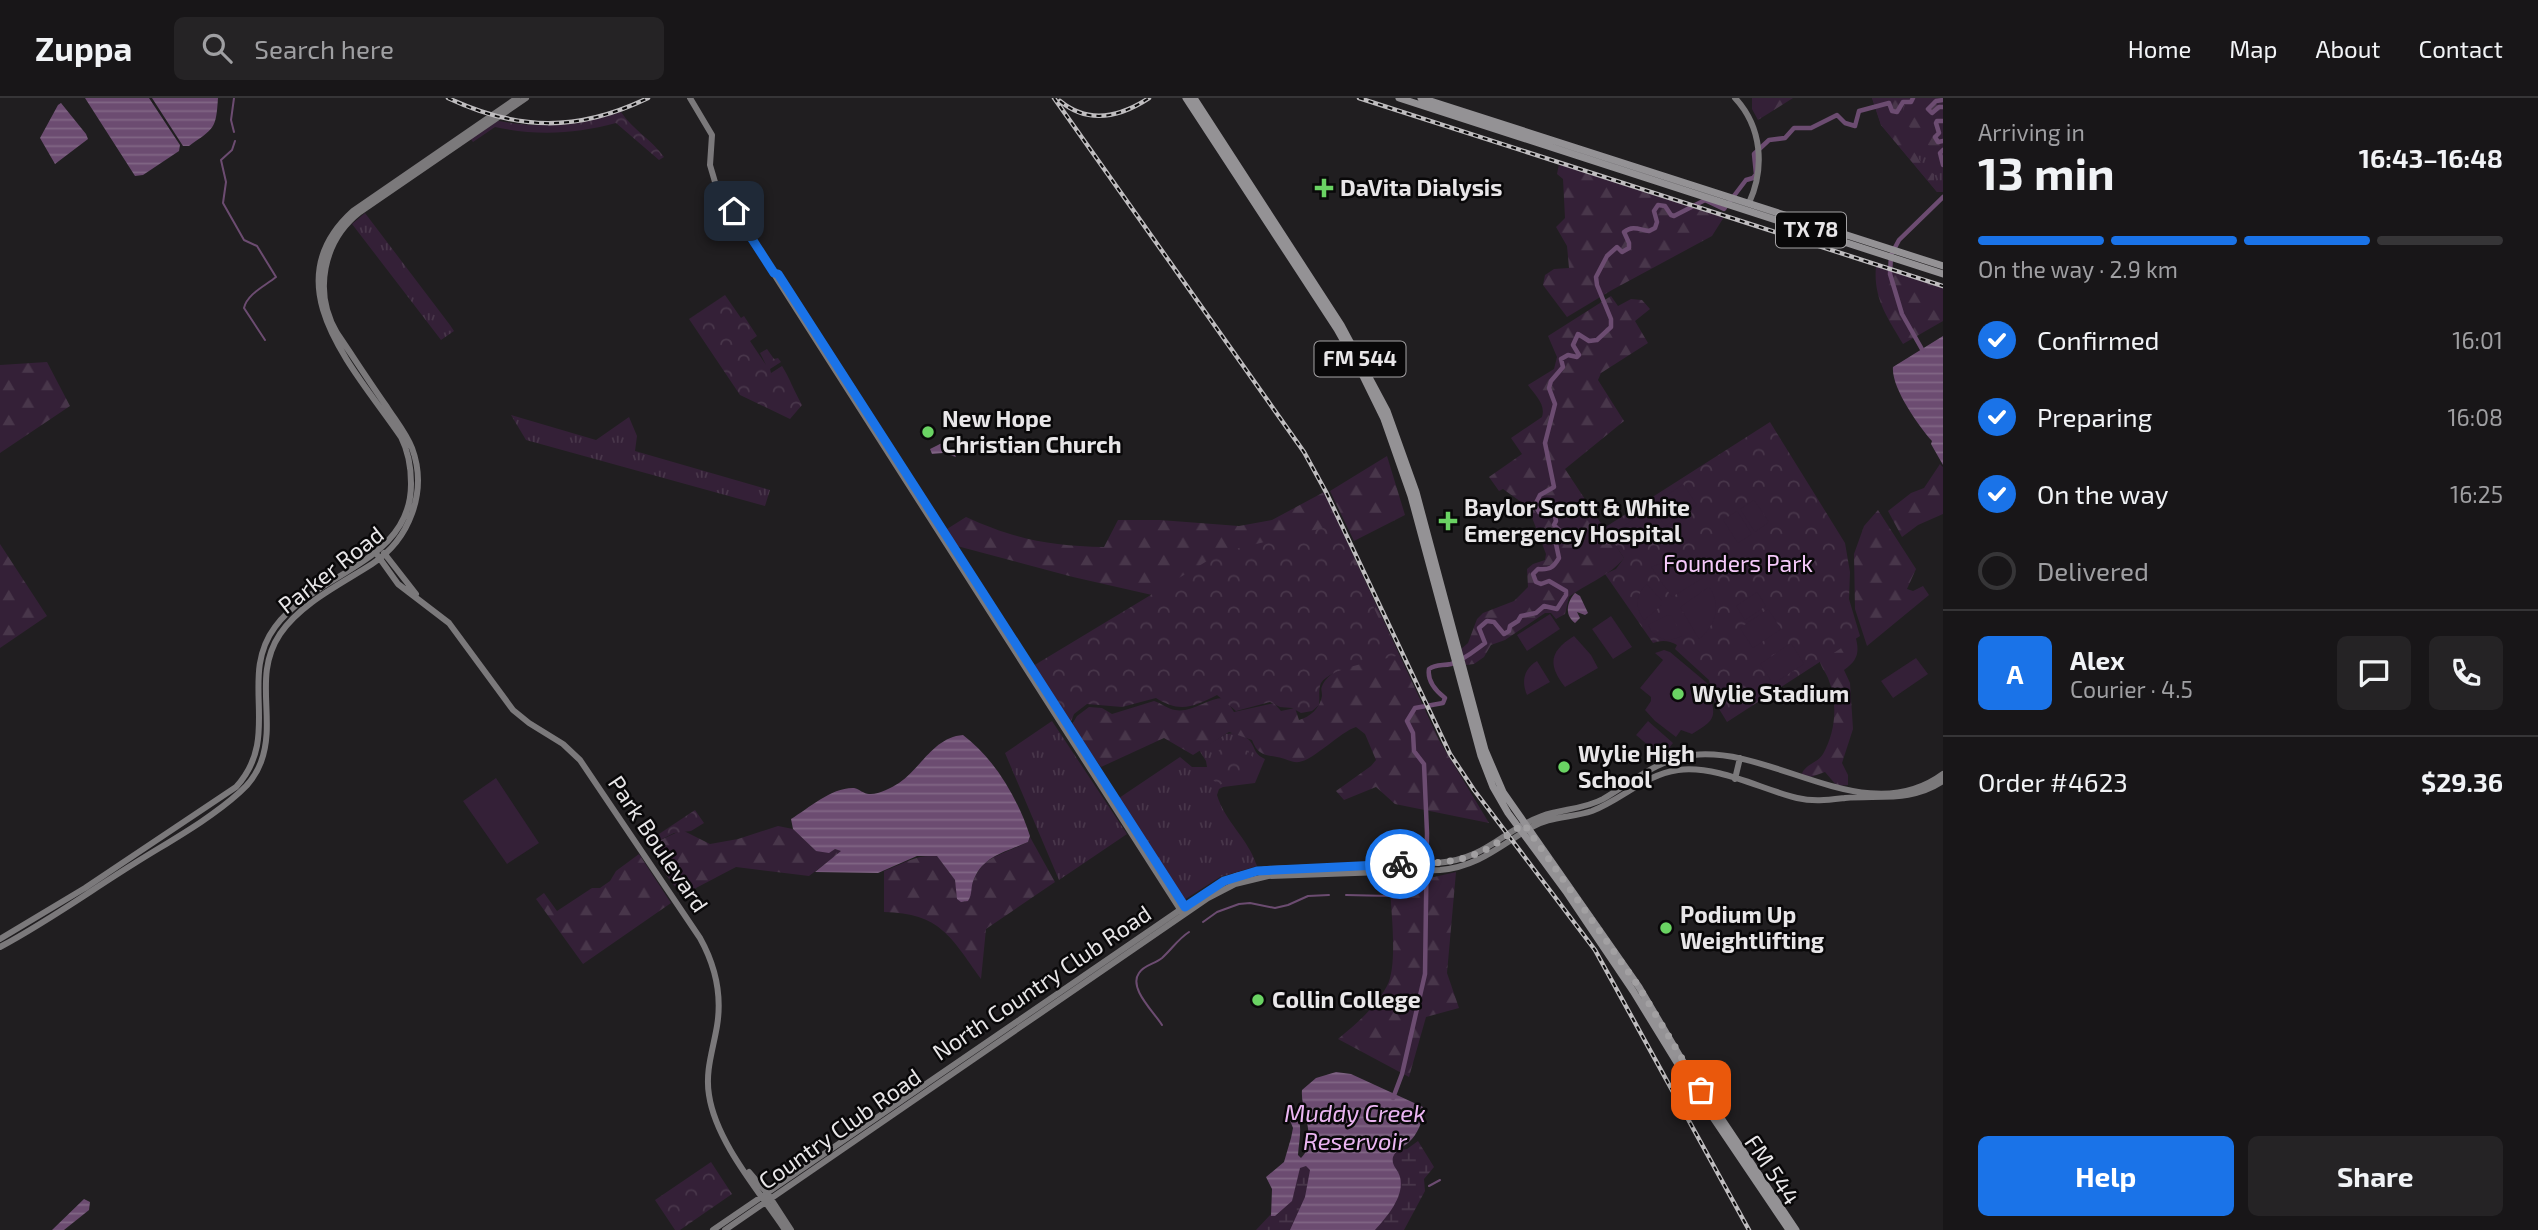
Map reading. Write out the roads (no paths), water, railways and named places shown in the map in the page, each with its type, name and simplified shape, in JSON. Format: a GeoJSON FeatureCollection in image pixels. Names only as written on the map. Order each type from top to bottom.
{"type":"FeatureCollection","features":[{"type":"Feature","properties":{"kind":"main road"},"geometry":{"type":"LineString","coordinates":[[335,234],[360,205],[517,98]]}},
{"type":"Feature","properties":{"kind":"main road"},"geometry":{"type":"LineString","coordinates":[[335,234],[360,212],[526,98]]}},
{"type":"Feature","properties":{"kind":"main road"},"geometry":{"type":"LineString","coordinates":[[690,98],[712,135],[710,169],[715,181],[774,277],[1184,911]]}},
{"type":"Feature","properties":{"kind":"main road","name":"FM 544"},"geometry":{"type":"LineString","coordinates":[[1186,98],[1197,109],[1349,344],[1372,393],[1398,453],[1431,558],[1493,787],[1639,987],[1789,1230]]}},
{"type":"Feature","properties":{"kind":"main road","name":"FM 544"},"geometry":{"type":"LineString","coordinates":[[1194,98],[1197,109]]}},
{"type":"Feature","properties":{"kind":"main road","name":"TX 78"},"geometry":{"type":"LineString","coordinates":[[1399,98],[1883,251]]}},
{"type":"Feature","properties":{"kind":"main road","name":"TX 78"},"geometry":{"type":"LineString","coordinates":[[1421,98],[1701,188],[1733,202],[1749,203],[1943,274]]}},
{"type":"Feature","properties":{"kind":"main road"},"geometry":{"type":"LineString","coordinates":[[1735,98],[1745,110],[1759,152],[1758,181],[1749,203]]}},
{"type":"Feature","properties":{"kind":"main road","name":"Parker Road"},"geometry":{"type":"LineString","coordinates":[[0,947],[176,837],[244,788],[258,769],[264,753],[268,727],[265,676],[276,640],[298,614],[401,536],[413,510],[417,492],[416,464],[405,434],[337,332],[328,314],[324,286],[325,264],[335,234]]}},
{"type":"Feature","properties":{"kind":"main road","name":"TX 78"},"geometry":{"type":"LineString","coordinates":[[1909,260],[1943,266]]}},
{"type":"Feature","properties":{"kind":"main road"},"geometry":{"type":"LineString","coordinates":[[934,521],[978,585],[1145,855],[1184,911]]}},
{"type":"Feature","properties":{"kind":"main road","name":"Parker Road"},"geometry":{"type":"LineString","coordinates":[[0,939],[94,883],[236,787],[247,772],[258,745],[258,674],[261,655],[269,636],[294,606],[380,554]]}},
{"type":"Feature","properties":{"kind":"main road","name":"Park Boulevard"},"geometry":{"type":"LineString","coordinates":[[380,554],[398,583],[449,623],[513,710],[528,723],[560,741],[580,760],[704,943],[716,977],[718,1019],[709,1064],[708,1090],[718,1127],[736,1159],[767,1198]]}},
{"type":"Feature","properties":{"kind":"main road"},"geometry":{"type":"LineString","coordinates":[[965,572],[978,585]]}},
{"type":"Feature","properties":{"kind":"main road"},"geometry":{"type":"LineString","coordinates":[[1635,782],[1659,764],[1687,756],[1712,754],[1765,764],[1823,785],[1873,793],[1912,789],[1941,780]]}},
{"type":"Feature","properties":{"kind":"main road"},"geometry":{"type":"LineString","coordinates":[[1687,756],[1688,770]]}},
{"type":"Feature","properties":{"kind":"main road"},"geometry":{"type":"LineString","coordinates":[[1735,779],[1740,758]]}},
{"type":"Feature","properties":{"kind":"main road"},"geometry":{"type":"LineString","coordinates":[[1635,782],[1688,770],[1735,779],[1799,799],[1816,801],[1902,797],[1916,794],[1941,780]]}},
{"type":"Feature","properties":{"kind":"main road","name":"North Country Club Road"},"geometry":{"type":"LineString","coordinates":[[888,1114],[1224,881],[1263,873],[1437,866],[1455,868],[1476,862],[1523,829],[1562,814],[1578,815],[1635,782]]}},
{"type":"Feature","properties":{"kind":"main road"},"geometry":{"type":"LineString","coordinates":[[1145,855],[1156,865]]}},
{"type":"Feature","properties":{"kind":"main road","name":"FM 544"},"geometry":{"type":"LineString","coordinates":[[1600,937],[1715,1121],[1796,1230]]}},
{"type":"Feature","properties":{"kind":"main road"},"geometry":{"type":"LineString","coordinates":[[1649,1016],[1659,1029],[1664,1031]]}},
{"type":"Feature","properties":{"kind":"main road","name":"Country Club Road"},"geometry":{"type":"LineString","coordinates":[[725,1230],[888,1114]]}},
{"type":"Feature","properties":{"kind":"main road"},"geometry":{"type":"LineString","coordinates":[[1715,1121],[1726,1133],[1732,1135]]}},
{"type":"Feature","properties":{"kind":"main road"},"geometry":{"type":"LineString","coordinates":[[767,1198],[785,1230]]}},
{"type":"Feature","properties":{"kind":"main road"},"geometry":{"type":"LineString","coordinates":[[767,1198],[791,1230]]}},
{"type":"Feature","properties":{"kind":"main road","name":"Country Club Road"},"geometry":{"type":"LineString","coordinates":[[713,1230],[767,1198]]}},
{"type":"Feature","properties":{"kind":"water"},"geometry":{"type":"Polygon","coordinates":[[[85,98],[149,98],[180,145],[179,151],[143,175],[135,176],[85,98]]]}},
{"type":"Feature","properties":{"kind":"water"},"geometry":{"type":"Polygon","coordinates":[[[152,98],[218,98],[215,123],[189,146],[183,146],[152,98]]]}},
{"type":"Feature","properties":{"kind":"water"},"geometry":{"type":"Polygon","coordinates":[[[61,103],[88,139],[55,164],[40,138],[61,103]]]}},
{"type":"Feature","properties":{"kind":"water"},"geometry":{"type":"Polygon","coordinates":[[[1943,336],[1943,465],[1931,444],[1932,441],[1901,395],[1893,367],[1943,336]]]}},
{"type":"Feature","properties":{"kind":"water"},"geometry":{"type":"Polygon","coordinates":[[[942,443],[952,448],[956,457],[943,453],[932,454],[930,449],[942,443]]]}},
{"type":"Feature","properties":{"kind":"water"},"geometry":{"type":"Polygon","coordinates":[[[1575,593],[1580,596],[1588,613],[1585,615],[1577,612],[1580,618],[1575,623],[1569,616],[1568,608],[1575,593]]]}},
{"type":"Feature","properties":{"kind":"water"},"geometry":{"type":"Polygon","coordinates":[[[963,735],[985,756],[1004,781],[1030,836],[1028,842],[996,855],[984,864],[974,879],[968,901],[961,902],[957,899],[955,880],[937,856],[917,856],[878,873],[815,872],[841,851],[816,851],[793,829],[791,819],[837,791],[854,788],[873,794],[888,789],[907,777],[944,741],[963,735]]]}},
{"type":"Feature","properties":{"kind":"water","name":"Muddy Creek Reservoir"},"geometry":{"type":"Polygon","coordinates":[[[1336,1072],[1351,1074],[1423,1107],[1421,1121],[1412,1139],[1394,1154],[1393,1163],[1400,1177],[1400,1191],[1390,1213],[1375,1230],[1290,1230],[1305,1197],[1310,1170],[1306,1166],[1300,1168],[1292,1201],[1275,1216],[1271,1216],[1272,1189],[1266,1177],[1284,1162],[1293,1128],[1287,1113],[1288,1105],[1294,1110],[1299,1121],[1298,1155],[1301,1158],[1306,1151],[1309,1134],[1302,1090],[1316,1078],[1336,1072]]]}},
{"type":"Feature","properties":{"kind":"water"},"geometry":{"type":"Polygon","coordinates":[[[84,1199],[90,1202],[89,1210],[64,1230],[52,1230],[84,1199]]]}},
{"type":"Feature","properties":{"kind":"waterway"},"geometry":{"type":"LineString","coordinates":[[234,98],[231,120],[234,132]]}},
{"type":"Feature","properties":{"kind":"waterway"},"geometry":{"type":"LineString","coordinates":[[1393,1098],[1402,1074],[1425,974],[1427,833],[1424,764],[1414,751],[1413,733],[1407,721],[1415,708],[1443,703],[1445,698],[1429,678],[1429,669],[1456,662],[1485,643],[1479,628],[1487,621],[1494,622],[1504,634],[1521,616],[1536,613],[1544,606],[1557,609],[1566,595],[1566,591],[1549,581],[1541,584],[1536,582],[1533,574],[1538,569],[1548,569],[1555,564],[1559,558],[1556,544],[1562,537],[1562,533],[1554,525],[1556,521],[1553,507],[1549,506],[1539,512],[1535,505],[1540,495],[1554,487],[1545,443],[1555,404],[1549,388],[1551,381],[1563,367],[1561,359],[1568,355],[1579,355],[1573,345],[1578,334],[1589,341],[1597,340],[1611,327],[1611,319],[1596,277],[1607,256],[1617,247],[1622,252],[1629,248],[1624,232],[1633,228],[1649,231],[1655,228],[1657,222],[1654,211],[1658,205],[1665,206],[1674,216],[1705,200],[1724,209],[1746,180],[1756,174],[1754,154],[1769,140],[1785,138],[1794,128],[1811,128],[1837,115],[1845,123],[1855,126],[1859,111],[1889,103],[1892,111],[1897,112],[1903,102],[1911,102],[1913,98]]}},
{"type":"Feature","properties":{"kind":"waterway"},"geometry":{"type":"LineString","coordinates":[[1943,100],[1936,101],[1928,109],[1932,113],[1943,107]]}},
{"type":"Feature","properties":{"kind":"waterway"},"geometry":{"type":"LineString","coordinates":[[1943,121],[1937,121],[1939,133],[1935,137],[1938,142],[1943,141]]}},
{"type":"Feature","properties":{"kind":"waterway"},"geometry":{"type":"LineString","coordinates":[[235,141],[232,150],[221,160],[226,182],[223,203],[244,240],[257,246],[276,277],[253,294],[244,308],[265,340]]}},
{"type":"Feature","properties":{"kind":"waterway"},"geometry":{"type":"LineString","coordinates":[[1943,150],[1940,153],[1943,165]]}},
{"type":"Feature","properties":{"kind":"waterway"},"geometry":{"type":"LineString","coordinates":[[1923,351],[1902,314],[1890,274],[1891,255],[1899,240],[1943,197]]}},
{"type":"Feature","properties":{"kind":"waterway"},"geometry":{"type":"LineString","coordinates":[[1346,895],[1390,896],[1427,887]]}},
{"type":"Feature","properties":{"kind":"waterway"},"geometry":{"type":"LineString","coordinates":[[1203,922],[1217,912],[1239,904],[1250,903],[1275,908],[1308,896],[1329,895]]}},
{"type":"Feature","properties":{"kind":"waterway"},"geometry":{"type":"LineString","coordinates":[[1162,1025],[1139,993],[1137,979],[1141,970],[1162,958],[1189,932]]}},
{"type":"Feature","properties":{"kind":"waterway"},"geometry":{"type":"LineString","coordinates":[[1429,1186],[1440,1180]]}},
{"type":"Feature","properties":{"kind":"railway"},"geometry":{"type":"LineString","coordinates":[[448,98],[499,117],[548,123],[597,117],[648,98]]}},
{"type":"Feature","properties":{"kind":"railway"},"geometry":{"type":"LineString","coordinates":[[1054,98],[1304,452],[1326,492],[1450,754],[1474,790],[1595,950],[1749,1230]]}},
{"type":"Feature","properties":{"kind":"railway"},"geometry":{"type":"LineString","coordinates":[[1060,101],[1082,113],[1105,116],[1127,110],[1149,98]]}},
{"type":"Feature","properties":{"kind":"railway"},"geometry":{"type":"LineString","coordinates":[[1359,98],[1943,286]]}},
{"type":"Feature","properties":{"kind":"place","name":"DaVita Dialysis"},"geometry":{"type":"Point","coordinates":[1324,188]}},
{"type":"Feature","properties":{"kind":"place","name":"New Hope Christian Church"},"geometry":{"type":"Point","coordinates":[928,432]}},
{"type":"Feature","properties":{"kind":"place","name":"Baylor Scott & White Emergency Hospital"},"geometry":{"type":"Point","coordinates":[1448,521]}},
{"type":"Feature","properties":{"kind":"place","name":"Wylie Stadium"},"geometry":{"type":"Point","coordinates":[1678,694]}},
{"type":"Feature","properties":{"kind":"place","name":"Wylie High School"},"geometry":{"type":"Point","coordinates":[1564,767]}},
{"type":"Feature","properties":{"kind":"place","name":"Podium Up Weightlifting"},"geometry":{"type":"Point","coordinates":[1666,928]}},
{"type":"Feature","properties":{"kind":"place","name":"Collin College"},"geometry":{"type":"Point","coordinates":[1258,1000]}},
{"type":"Feature","properties":{"kind":"park label","name":"Founders Park"},"geometry":{"type":"Point","coordinates":[1738,564]}}]}
